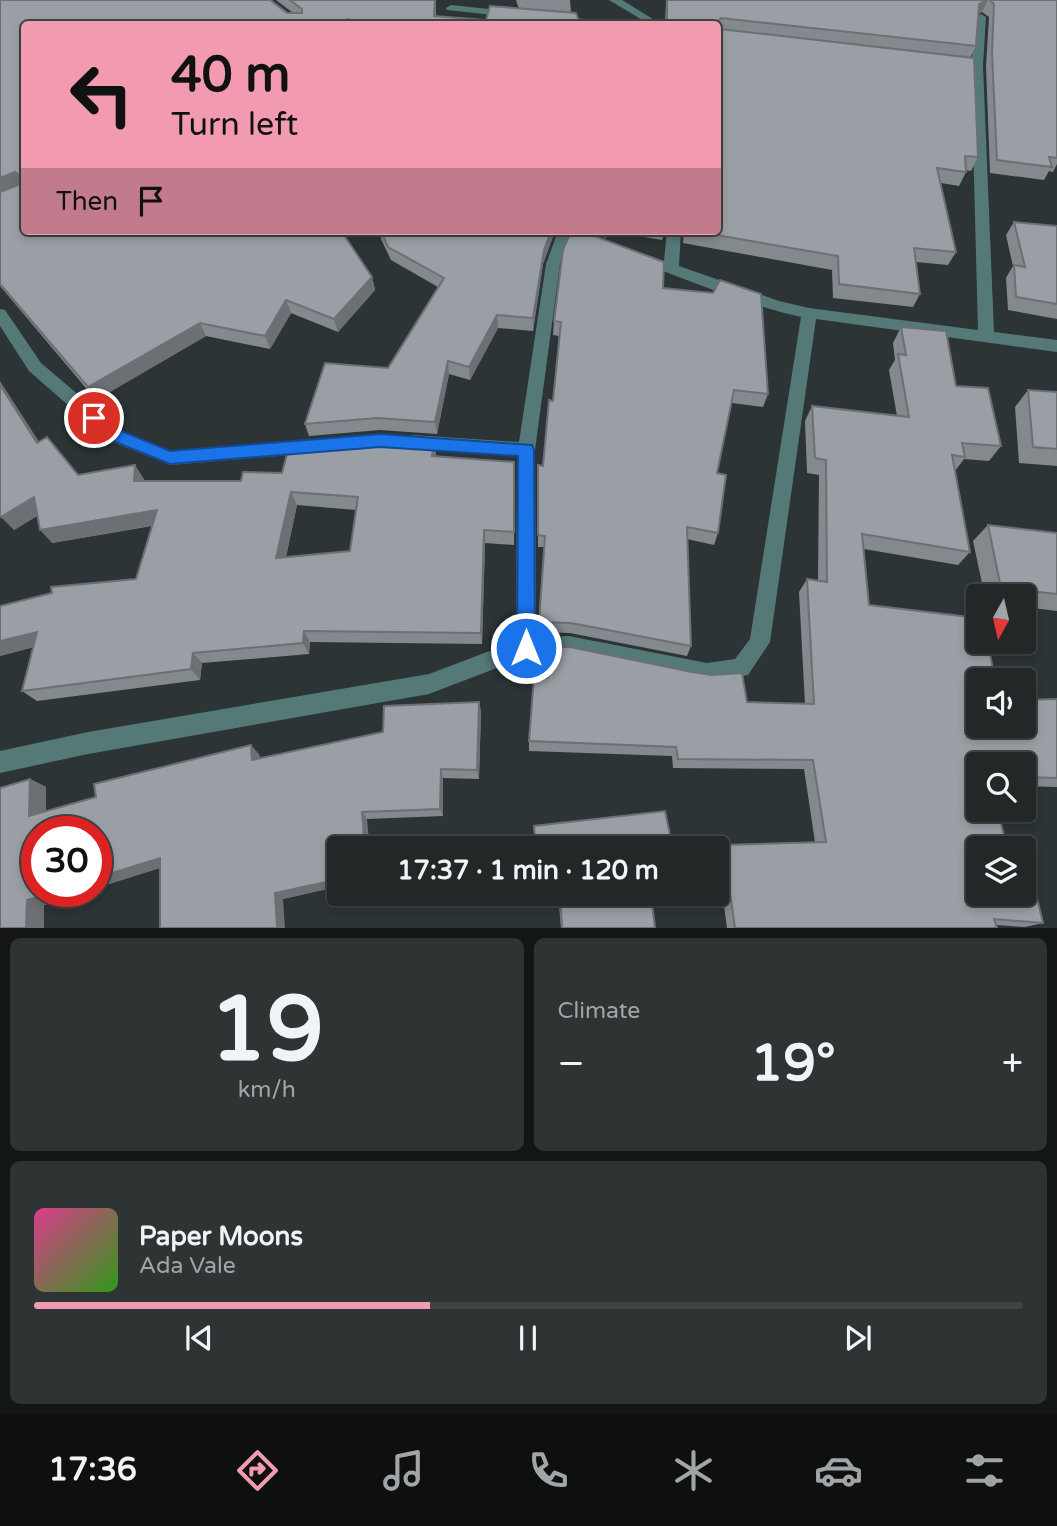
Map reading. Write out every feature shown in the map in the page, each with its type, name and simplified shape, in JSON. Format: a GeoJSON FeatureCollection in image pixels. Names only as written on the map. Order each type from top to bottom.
{"type":"FeatureCollection","features":[{"type":"Feature","properties":{"kind":"street"},"geometry":{"type":"LineString","coordinates":[[265,0],[294,21]]}},
{"type":"Feature","properties":{"kind":"street"},"geometry":{"type":"LineString","coordinates":[[614,0],[651,21]]}},
{"type":"Feature","properties":{"kind":"street"},"geometry":{"type":"LineString","coordinates":[[450,4],[582,21]]}},
{"type":"Feature","properties":{"kind":"street"},"geometry":{"type":"LineString","coordinates":[[981,17],[971,65],[986,338]]}},
{"type":"Feature","properties":{"kind":"street"},"geometry":{"type":"LineString","coordinates":[[0,202],[21,193]]}},
{"type":"Feature","properties":{"kind":"street"},"geometry":{"type":"LineString","coordinates":[[526,648],[526,450],[554,264],[563,235]]}},
{"type":"Feature","properties":{"kind":"street"},"geometry":{"type":"LineString","coordinates":[[573,235],[778,306],[809,313],[1057,346]]}},
{"type":"Feature","properties":{"kind":"street"},"geometry":{"type":"LineString","coordinates":[[671,269],[674,235]]}},
{"type":"Feature","properties":{"kind":"street"},"geometry":{"type":"LineString","coordinates":[[0,762],[88,743],[429,684],[526,648],[569,646],[707,673],[741,668],[760,642],[809,313]]}},
{"type":"Feature","properties":{"kind":"street"},"geometry":{"type":"LineString","coordinates":[[0,314],[35,367],[114,435],[170,458],[327,445]]}},
{"type":"Feature","properties":{"kind":"street"},"geometry":{"type":"LineString","coordinates":[[393,441],[526,450]]}},
{"type":"Feature","properties":{"kind":"building"},"geometry":{"type":"Polygon","coordinates":[[[0,0],[270,0],[287,13],[302,13],[302,9],[290,0],[435,0],[434,16],[486,20],[490,6],[576,13],[579,21],[21,21],[21,235],[344,235],[372,277],[334,319],[286,300],[265,336],[200,323],[88,387],[0,284],[0,192],[18,185],[19,175],[15,172],[0,178],[0,0]]]}},
{"type":"Feature","properties":{"kind":"building"},"geometry":{"type":"Polygon","coordinates":[[[667,0],[986,0],[979,4],[976,46],[721,18],[718,21],[667,21],[667,0]]]}},
{"type":"Feature","properties":{"kind":"building"},"geometry":{"type":"Polygon","coordinates":[[[990,0],[1057,0],[1057,158],[1049,157],[1052,167],[997,160],[992,53],[994,4],[990,0]]]}},
{"type":"Feature","properties":{"kind":"building"},"geometry":{"type":"Polygon","coordinates":[[[721,29],[974,58],[978,157],[965,156],[966,172],[937,168],[956,252],[914,248],[920,294],[839,284],[838,256],[716,235],[721,235],[721,29]]]}},
{"type":"Feature","properties":{"kind":"building"},"geometry":{"type":"Polygon","coordinates":[[[1014,222],[1057,226],[1057,304],[1016,297],[1014,265],[1025,267],[1014,222]]]}},
{"type":"Feature","properties":{"kind":"building"},"geometry":{"type":"Polygon","coordinates":[[[383,235],[550,235],[544,250],[533,318],[497,315],[469,367],[448,361],[435,422],[377,418],[305,424],[325,363],[388,368],[444,278],[388,247],[383,235]]]}},
{"type":"Feature","properties":{"kind":"building"},"geometry":{"type":"Polygon","coordinates":[[[569,235],[592,235],[664,262],[663,288],[713,293],[720,280],[761,294],[768,394],[734,390],[717,473],[726,475],[718,533],[687,527],[691,646],[571,623],[539,622],[545,536],[538,535],[538,465],[543,466],[549,400],[553,401],[561,322],[554,321],[563,250],[569,235]]]}},
{"type":"Feature","properties":{"kind":"building"},"geometry":{"type":"Polygon","coordinates":[[[901,327],[946,331],[956,386],[988,388],[1001,446],[962,443],[965,457],[952,455],[970,552],[862,534],[869,605],[966,617],[966,654],[990,654],[993,668],[966,668],[966,738],[1036,738],[1036,700],[1057,699],[1057,778],[1036,777],[1036,752],[966,752],[966,822],[1001,822],[1004,836],[966,836],[966,906],[1036,906],[1036,894],[1043,923],[994,919],[997,928],[735,928],[729,886],[729,845],[826,842],[813,760],[678,759],[676,747],[529,741],[534,678],[547,678],[547,648],[570,647],[692,672],[712,675],[742,673],[747,702],[814,704],[807,579],[827,582],[826,460],[815,458],[812,406],[909,417],[898,354],[906,355],[901,327]]]}},
{"type":"Feature","properties":{"kind":"building"},"geometry":{"type":"Polygon","coordinates":[[[0,385],[37,443],[47,437],[78,475],[135,465],[134,481],[241,481],[243,472],[282,473],[290,443],[376,435],[430,439],[434,441],[432,456],[514,462],[514,532],[484,530],[481,633],[304,631],[303,643],[193,653],[191,669],[22,691],[37,632],[0,641],[0,606],[52,593],[51,587],[136,579],[157,510],[40,530],[34,497],[1,517],[0,385]],[[291,492],[276,558],[350,551],[358,497],[291,492]]]}},
{"type":"Feature","properties":{"kind":"building"},"geometry":{"type":"Polygon","coordinates":[[[1028,390],[1057,392],[1057,449],[1033,447],[1028,390]]]}},
{"type":"Feature","properties":{"kind":"building"},"geometry":{"type":"Polygon","coordinates":[[[988,525],[1057,533],[1057,594],[1036,592],[1036,584],[1000,584],[988,525]]]}},
{"type":"Feature","properties":{"kind":"building"},"geometry":{"type":"Polygon","coordinates":[[[479,702],[477,770],[441,769],[440,809],[362,812],[364,836],[327,836],[327,882],[275,893],[277,928],[160,928],[160,858],[112,873],[112,816],[29,816],[96,797],[94,784],[251,745],[252,760],[383,732],[384,706],[479,702]]]}},
{"type":"Feature","properties":{"kind":"building"},"geometry":{"type":"Polygon","coordinates":[[[30,779],[29,816],[21,816],[21,907],[27,907],[26,928],[0,928],[0,788],[30,779]]]}},
{"type":"Feature","properties":{"kind":"building"},"geometry":{"type":"Polygon","coordinates":[[[665,811],[670,836],[535,836],[534,826],[665,811]]]}},
{"type":"Feature","properties":{"kind":"building"},"geometry":{"type":"Polygon","coordinates":[[[561,906],[652,906],[655,928],[562,928],[561,906]]]}},
{"type":"Feature","properties":{"kind":"route"},"geometry":{"type":"LineString","coordinates":[[94,418],[114,435],[170,458],[380,440],[526,450],[526,648]]}}]}
